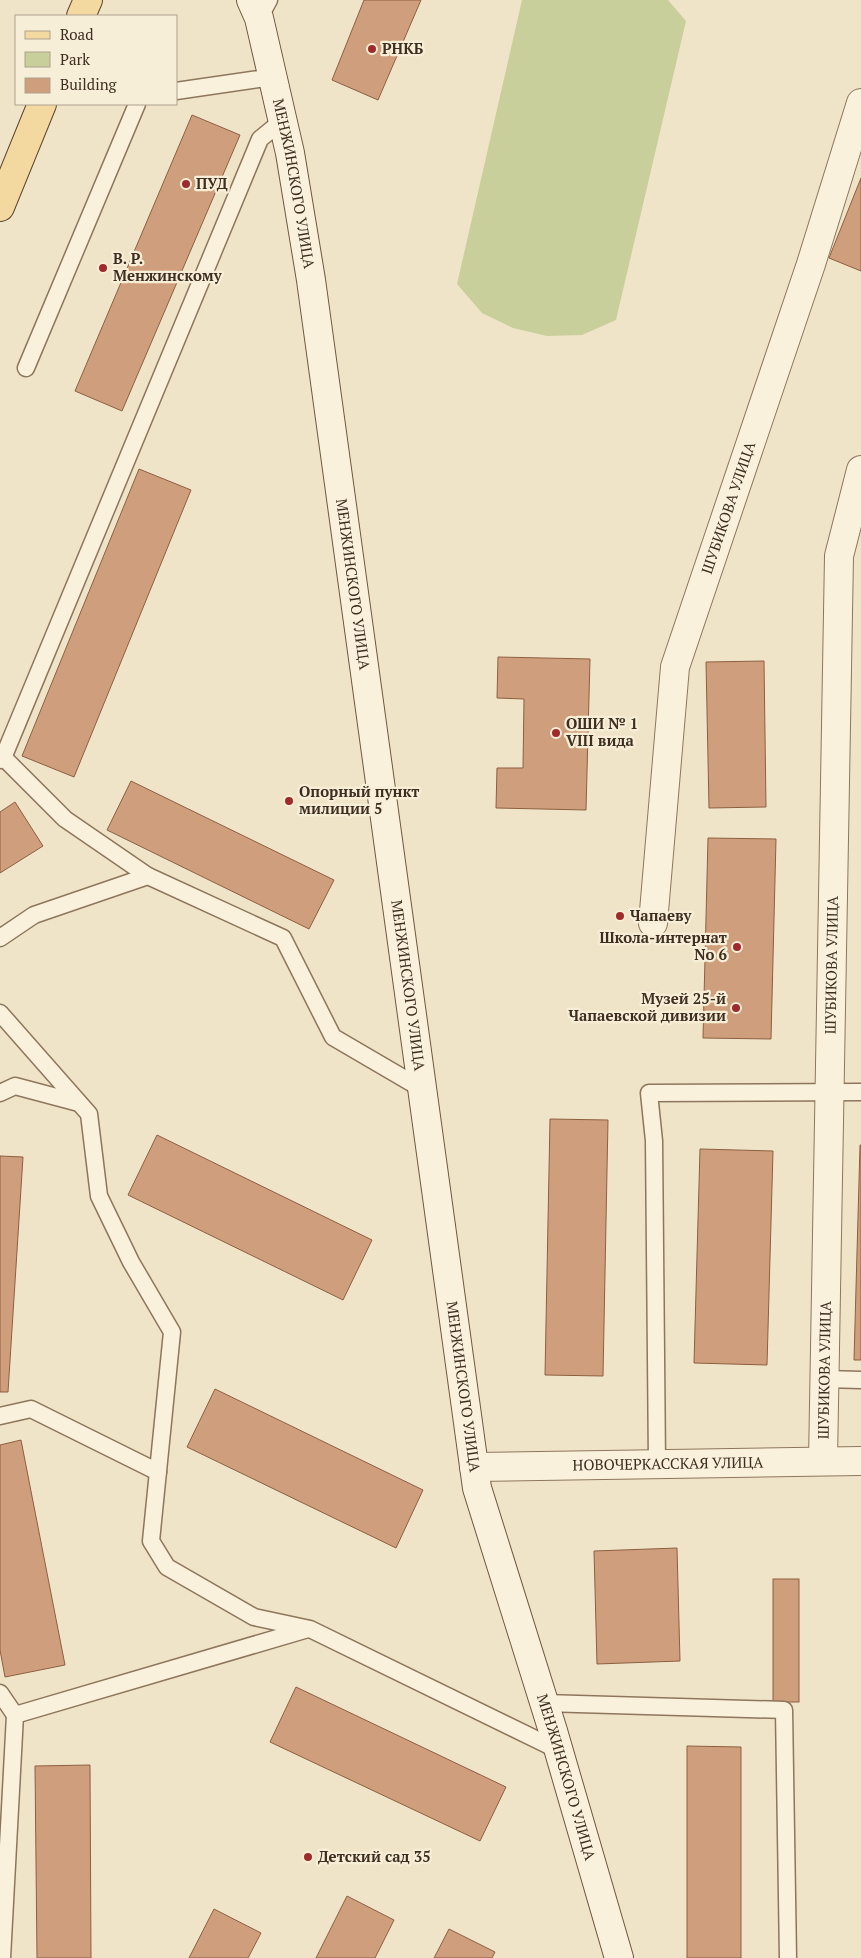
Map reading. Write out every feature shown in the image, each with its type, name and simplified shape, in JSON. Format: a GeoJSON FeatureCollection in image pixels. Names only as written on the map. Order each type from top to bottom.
{"type":"FeatureCollection","features":[{"type":"Feature","properties":{"kind":"main road"},"geometry":{"type":"LineString","coordinates":[[81,15],[88,0]]}},
{"type":"Feature","properties":{"kind":"main road"},"geometry":{"type":"LineString","coordinates":[[0,207],[42,105]]}},
{"type":"Feature","properties":{"kind":"street","name":"МЕНЖИНСКОГО УЛИЦА"},"geometry":{"type":"LineString","coordinates":[[260,6],[290,153],[311,280],[477,1488],[544,1703],[619,1958]]}},
{"type":"Feature","properties":{"kind":"street","name":"ШУБИКОВА УЛИЦА"},"geometry":{"type":"LineString","coordinates":[[653,924],[675,667],[811,264],[861,103]]}},
{"type":"Feature","properties":{"kind":"street","name":"ШУБИКОВА УЛИЦА"},"geometry":{"type":"LineString","coordinates":[[823,1461],[839,556],[857,505],[861,470]]}},
{"type":"Feature","properties":{"kind":"street","name":"НОВОЧЕРКАССКАЯ УЛИЦА"},"geometry":{"type":"LineString","coordinates":[[474,1467],[861,1460]]}},
{"type":"Feature","properties":{"kind":"lane"},"geometry":{"type":"LineString","coordinates":[[178,91],[273,77]]}},
{"type":"Feature","properties":{"kind":"lane"},"geometry":{"type":"LineString","coordinates":[[26,368],[137,105]]}},
{"type":"Feature","properties":{"kind":"lane"},"geometry":{"type":"LineString","coordinates":[[282,121],[260,139],[1,758],[65,819],[148,876],[283,938],[333,1037],[422,1089]]}},
{"type":"Feature","properties":{"kind":"lane"},"geometry":{"type":"LineString","coordinates":[[0,938],[34,915],[148,876]]}},
{"type":"Feature","properties":{"kind":"lane"},"geometry":{"type":"LineString","coordinates":[[0,1013],[89,1114],[99,1196],[131,1262],[172,1332],[151,1541],[167,1567],[254,1617],[310,1629],[558,1750]]}},
{"type":"Feature","properties":{"kind":"lane"},"geometry":{"type":"LineString","coordinates":[[0,1093],[15,1086],[79,1103]]}},
{"type":"Feature","properties":{"kind":"lane"},"geometry":{"type":"LineString","coordinates":[[657,1464],[654,1141],[649,1093],[861,1092]]}},
{"type":"Feature","properties":{"kind":"lane"},"geometry":{"type":"LineString","coordinates":[[825,1379],[861,1380]]}},
{"type":"Feature","properties":{"kind":"lane"},"geometry":{"type":"LineString","coordinates":[[0,1416],[31,1409],[158,1472]]}},
{"type":"Feature","properties":{"kind":"lane"},"geometry":{"type":"LineString","coordinates":[[15,1715],[310,1629]]}},
{"type":"Feature","properties":{"kind":"lane"},"geometry":{"type":"LineString","coordinates":[[0,1693],[15,1715],[2,1958]]}},
{"type":"Feature","properties":{"kind":"lane"},"geometry":{"type":"LineString","coordinates":[[544,1703],[784,1710],[788,1958]]}},
{"type":"Feature","properties":{"kind":"green space"},"geometry":{"type":"Polygon","coordinates":[[[522,0],[668,0],[686,21],[616,320],[582,335],[547,336],[513,328],[482,313],[457,284],[522,0]]]}},
{"type":"Feature","properties":{"kind":"building"},"geometry":{"type":"Polygon","coordinates":[[[364,0],[421,0],[378,100],[332,80],[364,0]]]}},
{"type":"Feature","properties":{"kind":"building"},"geometry":{"type":"Polygon","coordinates":[[[192,115],[240,135],[122,411],[75,391],[192,115]]]}},
{"type":"Feature","properties":{"kind":"building"},"geometry":{"type":"Polygon","coordinates":[[[861,178],[861,271],[829,258],[861,178]]]}},
{"type":"Feature","properties":{"kind":"building"},"geometry":{"type":"Polygon","coordinates":[[[139,469],[191,490],[74,777],[22,756],[139,469]]]}},
{"type":"Feature","properties":{"kind":"building","name":"ОШИ № 1 VIII вида"},"geometry":{"type":"Polygon","coordinates":[[[498,657],[590,659],[586,810],[496,808],[497,768],[523,768],[524,699],[497,698],[498,657]]]}},
{"type":"Feature","properties":{"kind":"building"},"geometry":{"type":"Polygon","coordinates":[[[764,661],[766,807],[709,808],[706,662],[764,661]]]}},
{"type":"Feature","properties":{"kind":"building"},"geometry":{"type":"Polygon","coordinates":[[[131,781],[334,880],[309,929],[107,830],[131,781]]]}},
{"type":"Feature","properties":{"kind":"building"},"geometry":{"type":"Polygon","coordinates":[[[15,802],[43,846],[0,873],[0,812],[15,802]]]}},
{"type":"Feature","properties":{"kind":"building"},"geometry":{"type":"Polygon","coordinates":[[[708,838],[776,839],[771,1039],[703,1038],[708,838]]]}},
{"type":"Feature","properties":{"kind":"building"},"geometry":{"type":"Polygon","coordinates":[[[550,1119],[608,1120],[603,1376],[545,1375],[550,1119]]]}},
{"type":"Feature","properties":{"kind":"building"},"geometry":{"type":"Polygon","coordinates":[[[157,1135],[372,1240],[343,1300],[128,1195],[157,1135]]]}},
{"type":"Feature","properties":{"kind":"building"},"geometry":{"type":"Polygon","coordinates":[[[860,1145],[861,1360],[854,1360],[860,1145]]]}},
{"type":"Feature","properties":{"kind":"building"},"geometry":{"type":"Polygon","coordinates":[[[700,1149],[773,1151],[767,1365],[694,1363],[700,1149]]]}},
{"type":"Feature","properties":{"kind":"building"},"geometry":{"type":"Polygon","coordinates":[[[0,1156],[23,1157],[8,1392],[0,1392],[0,1156]]]}},
{"type":"Feature","properties":{"kind":"building"},"geometry":{"type":"Polygon","coordinates":[[[215,1389],[423,1490],[396,1548],[187,1447],[215,1389]]]}},
{"type":"Feature","properties":{"kind":"building"},"geometry":{"type":"Polygon","coordinates":[[[21,1440],[65,1665],[5,1677],[0,1650],[0,1445],[21,1440]]]}},
{"type":"Feature","properties":{"kind":"building"},"geometry":{"type":"Polygon","coordinates":[[[677,1548],[680,1661],[597,1664],[594,1551],[677,1548]]]}},
{"type":"Feature","properties":{"kind":"building"},"geometry":{"type":"Polygon","coordinates":[[[773,1579],[799,1579],[799,1702],[773,1702],[773,1579]]]}},
{"type":"Feature","properties":{"kind":"building"},"geometry":{"type":"Polygon","coordinates":[[[296,1687],[506,1787],[480,1841],[270,1742],[296,1687]]]}},
{"type":"Feature","properties":{"kind":"building"},"geometry":{"type":"Polygon","coordinates":[[[687,1746],[741,1747],[741,1958],[687,1958],[687,1746]]]}},
{"type":"Feature","properties":{"kind":"building"},"geometry":{"type":"Polygon","coordinates":[[[90,1765],[91,1958],[37,1958],[35,1766],[90,1765]]]}},
{"type":"Feature","properties":{"kind":"building"},"geometry":{"type":"Polygon","coordinates":[[[347,1896],[394,1920],[375,1958],[316,1958],[347,1896]]]}},
{"type":"Feature","properties":{"kind":"building"},"geometry":{"type":"Polygon","coordinates":[[[214,1909],[261,1933],[248,1958],[189,1958],[214,1909]]]}},
{"type":"Feature","properties":{"kind":"building"},"geometry":{"type":"Polygon","coordinates":[[[449,1929],[495,1952],[492,1958],[434,1958],[449,1929]]]}},
{"type":"Feature","properties":{"kind":"place","name":"РНКБ"},"geometry":{"type":"Point","coordinates":[372,49]}},
{"type":"Feature","properties":{"kind":"place","name":"ПУД"},"geometry":{"type":"Point","coordinates":[186,184]}},
{"type":"Feature","properties":{"kind":"place","name":"В. Р. Менжинскому"},"geometry":{"type":"Point","coordinates":[103,268]}},
{"type":"Feature","properties":{"kind":"place","name":"ОШИ № 1 VIII вида"},"geometry":{"type":"Point","coordinates":[556,733]}},
{"type":"Feature","properties":{"kind":"place","name":"Опорный пункт милиции 5"},"geometry":{"type":"Point","coordinates":[289,801]}},
{"type":"Feature","properties":{"kind":"place","name":"Чапаеву"},"geometry":{"type":"Point","coordinates":[620,916]}},
{"type":"Feature","properties":{"kind":"place","name":"Школа-интернат No 6"},"geometry":{"type":"Point","coordinates":[737,947]}},
{"type":"Feature","properties":{"kind":"place","name":"Музей 25-й Чапаевской дивизии"},"geometry":{"type":"Point","coordinates":[736,1008]}},
{"type":"Feature","properties":{"kind":"place","name":"Детский сад 35"},"geometry":{"type":"Point","coordinates":[308,1857]}}]}
